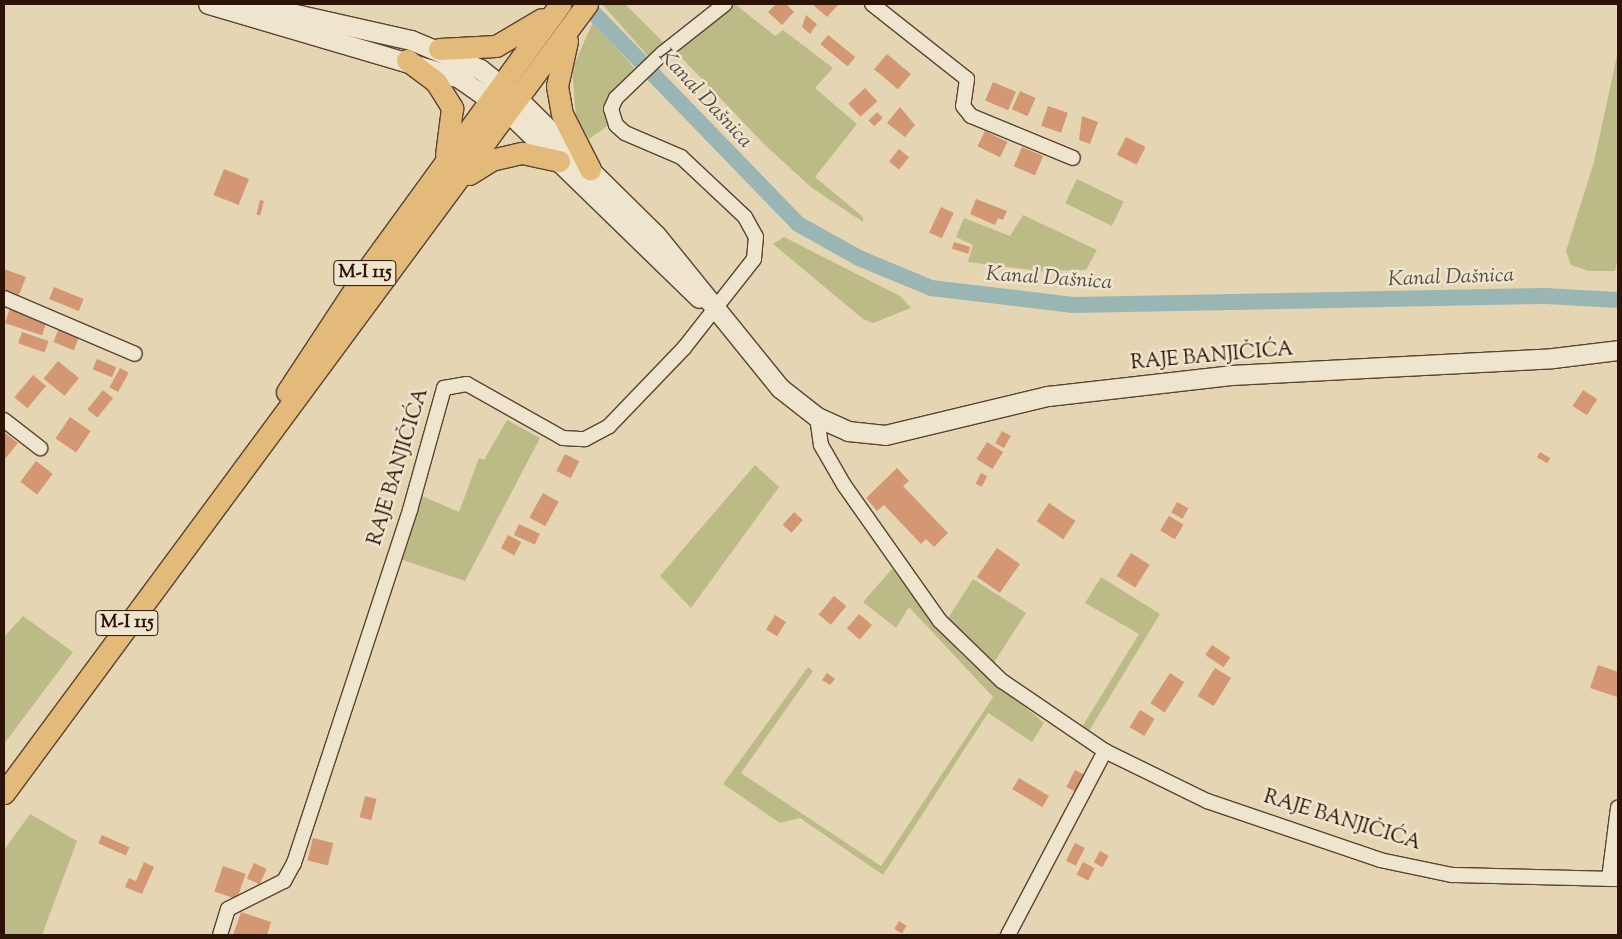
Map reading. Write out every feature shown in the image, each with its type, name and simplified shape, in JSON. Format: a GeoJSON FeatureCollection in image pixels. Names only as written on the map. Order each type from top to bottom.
{"type":"FeatureCollection","features":[{"type":"Feature","properties":{"kind":"main road"},"geometry":{"type":"LineString","coordinates":[[208,4],[271,26],[407,60],[497,93]]}},
{"type":"Feature","properties":{"kind":"main road"},"geometry":{"type":"LineString","coordinates":[[251,4],[439,49],[480,69],[497,93],[590,169],[689,272],[716,311]]}},
{"type":"Feature","properties":{"kind":"main road"},"geometry":{"type":"LineString","coordinates":[[439,49],[496,46],[528,31],[560,4]]}},
{"type":"Feature","properties":{"kind":"main road","name":"M-I 115"},"geometry":{"type":"LineString","coordinates":[[251,455],[302,366],[444,163],[497,93],[560,4]]}},
{"type":"Feature","properties":{"kind":"main road"},"geometry":{"type":"LineString","coordinates":[[582,10],[559,67],[557,86],[564,121],[590,169]]}},
{"type":"Feature","properties":{"kind":"main road","name":"M-I 115"},"geometry":{"type":"LineString","coordinates":[[4,793],[251,455],[514,107],[582,10]]}},
{"type":"Feature","properties":{"kind":"main road"},"geometry":{"type":"LineString","coordinates":[[407,60],[436,82],[452,108],[452,136],[444,163]]}},
{"type":"Feature","properties":{"kind":"main road"},"geometry":{"type":"LineString","coordinates":[[514,107],[559,161],[657,261],[716,311]]}},
{"type":"Feature","properties":{"kind":"main road"},"geometry":{"type":"LineString","coordinates":[[460,180],[508,155],[536,154],[559,161]]}},
{"type":"Feature","properties":{"kind":"main road","name":"RAJE BANJIČIĆA"},"geometry":{"type":"LineString","coordinates":[[716,311],[780,388],[817,417],[848,430],[885,435],[1048,396],[1116,388],[1231,375],[1552,358],[1618,350]]}},
{"type":"Feature","properties":{"kind":"street","name":"RAJE BANJIČIĆA"},"geometry":{"type":"LineString","coordinates":[[220,935],[228,909],[284,881],[294,864],[407,519],[444,388],[467,384],[563,438],[585,439],[615,421],[716,311],[754,259],[756,237],[745,217],[681,157],[616,125],[612,109],[634,81],[663,53],[724,4]]}},
{"type":"Feature","properties":{"kind":"street"},"geometry":{"type":"LineString","coordinates":[[872,4],[967,79],[963,106],[972,116],[1072,158]]}},
{"type":"Feature","properties":{"kind":"street"},"geometry":{"type":"LineString","coordinates":[[4,298],[135,354]]}},
{"type":"Feature","properties":{"kind":"street","name":"RAJE BANJIČIĆA"},"geometry":{"type":"LineString","coordinates":[[817,417],[821,445],[844,485],[940,621],[1002,681],[1105,751],[1207,801],[1380,860],[1452,875],[1614,879],[1618,808]]}},
{"type":"Feature","properties":{"kind":"street"},"geometry":{"type":"LineString","coordinates":[[4,420],[40,448]]}},
{"type":"Feature","properties":{"kind":"street"},"geometry":{"type":"LineString","coordinates":[[1008,935],[1105,751]]}},
{"type":"Feature","properties":{"kind":"shaded area"},"geometry":{"type":"Polygon","coordinates":[[[602,4],[625,4],[664,43],[648,56],[602,4]]]}},
{"type":"Feature","properties":{"kind":"shaded area"},"geometry":{"type":"Polygon","coordinates":[[[735,4],[775,36],[783,30],[833,68],[815,88],[857,124],[815,177],[863,217],[863,222],[812,188],[765,145],[676,52],[735,4]]]}},
{"type":"Feature","properties":{"kind":"shaded area"},"geometry":{"type":"Polygon","coordinates":[[[593,22],[638,72],[610,124],[589,139],[576,116],[572,69],[593,22]]]}},
{"type":"Feature","properties":{"kind":"shaded area"},"geometry":{"type":"Polygon","coordinates":[[[1618,51],[1618,258],[1615,271],[1588,271],[1571,265],[1566,251],[1594,162],[1618,51]]]}},
{"type":"Feature","properties":{"kind":"shaded area"},"geometry":{"type":"Polygon","coordinates":[[[1077,179],[1124,202],[1112,226],[1065,203],[1077,179]]]}},
{"type":"Feature","properties":{"kind":"shaded area"},"geometry":{"type":"Polygon","coordinates":[[[1023,215],[1097,250],[1086,270],[1040,271],[968,262],[973,245],[956,237],[964,218],[1010,236],[1023,215]]]}},
{"type":"Feature","properties":{"kind":"shaded area"},"geometry":{"type":"Polygon","coordinates":[[[784,237],[900,296],[911,308],[873,323],[863,319],[773,244],[784,237]]]}},
{"type":"Feature","properties":{"kind":"shaded area"},"geometry":{"type":"Polygon","coordinates":[[[507,420],[540,438],[465,581],[400,559],[422,496],[459,512],[479,458],[484,460],[507,420]]]}},
{"type":"Feature","properties":{"kind":"shaded area"},"geometry":{"type":"Polygon","coordinates":[[[755,465],[779,487],[691,608],[660,576],[755,465]]]}},
{"type":"Feature","properties":{"kind":"shaded area"},"geometry":{"type":"Polygon","coordinates":[[[892,569],[958,651],[1044,723],[1032,742],[988,713],[883,875],[800,818],[780,823],[723,784],[808,667],[813,671],[741,773],[881,866],[993,697],[909,607],[896,628],[863,602],[892,569]]]}},
{"type":"Feature","properties":{"kind":"shaded area"},"geometry":{"type":"Polygon","coordinates":[[[1101,577],[1160,614],[1089,731],[1082,727],[1139,634],[1085,603],[1101,577]]]}},
{"type":"Feature","properties":{"kind":"shaded area"},"geometry":{"type":"Polygon","coordinates":[[[973,579],[1026,613],[993,664],[947,620],[973,579]]]}},
{"type":"Feature","properties":{"kind":"shaded area"},"geometry":{"type":"Polygon","coordinates":[[[23,616],[73,652],[4,744],[4,637],[23,616]]]}},
{"type":"Feature","properties":{"kind":"shaded area"},"geometry":{"type":"Polygon","coordinates":[[[30,814],[77,841],[42,935],[4,935],[4,850],[30,814]]]}},
{"type":"Feature","properties":{"kind":"building"},"geometry":{"type":"Polygon","coordinates":[[[776,4],[786,4],[794,12],[782,25],[768,12],[776,4]]]}},
{"type":"Feature","properties":{"kind":"building"},"geometry":{"type":"Polygon","coordinates":[[[812,4],[839,4],[827,17],[812,4]]]}},
{"type":"Feature","properties":{"kind":"building"},"geometry":{"type":"Polygon","coordinates":[[[806,15],[817,24],[810,34],[802,27],[806,15]]]}},
{"type":"Feature","properties":{"kind":"building"},"geometry":{"type":"Polygon","coordinates":[[[828,35],[855,57],[848,66],[820,44],[828,35]]]}},
{"type":"Feature","properties":{"kind":"building"},"geometry":{"type":"Polygon","coordinates":[[[887,54],[911,74],[898,89],[874,69],[887,54]]]}},
{"type":"Feature","properties":{"kind":"building"},"geometry":{"type":"Polygon","coordinates":[[[993,82],[1016,92],[1008,110],[985,100],[993,82]]]}},
{"type":"Feature","properties":{"kind":"building"},"geometry":{"type":"Polygon","coordinates":[[[865,88],[877,101],[860,117],[848,104],[865,88]]]}},
{"type":"Feature","properties":{"kind":"building"},"geometry":{"type":"Polygon","coordinates":[[[1020,91],[1036,98],[1027,116],[1012,109],[1020,91]]]}},
{"type":"Feature","properties":{"kind":"building"},"geometry":{"type":"Polygon","coordinates":[[[1048,106],[1068,113],[1061,133],[1041,126],[1048,106]]]}},
{"type":"Feature","properties":{"kind":"building"},"geometry":{"type":"Polygon","coordinates":[[[900,107],[915,125],[905,137],[887,123],[900,107]]]}},
{"type":"Feature","properties":{"kind":"building"},"geometry":{"type":"Polygon","coordinates":[[[877,112],[883,118],[874,126],[869,120],[877,112]]]}},
{"type":"Feature","properties":{"kind":"building"},"geometry":{"type":"Polygon","coordinates":[[[1082,116],[1098,122],[1090,144],[1079,140],[1082,116]]]}},
{"type":"Feature","properties":{"kind":"building"},"geometry":{"type":"Polygon","coordinates":[[[985,131],[1007,142],[1000,157],[978,146],[985,131]]]}},
{"type":"Feature","properties":{"kind":"building"},"geometry":{"type":"Polygon","coordinates":[[[1126,137],[1146,147],[1137,165],[1117,155],[1126,137]]]}},
{"type":"Feature","properties":{"kind":"building"},"geometry":{"type":"Polygon","coordinates":[[[1022,147],[1043,156],[1035,175],[1014,166],[1022,147]]]}},
{"type":"Feature","properties":{"kind":"building"},"geometry":{"type":"Polygon","coordinates":[[[899,149],[909,157],[899,170],[889,161],[899,149]]]}},
{"type":"Feature","properties":{"kind":"building"},"geometry":{"type":"Polygon","coordinates":[[[224,169],[249,179],[239,205],[214,195],[224,169]]]}},
{"type":"Feature","properties":{"kind":"building"},"geometry":{"type":"Polygon","coordinates":[[[976,199],[1007,211],[1003,220],[998,218],[995,225],[970,214],[976,199]]]}},
{"type":"Feature","properties":{"kind":"building"},"geometry":{"type":"Polygon","coordinates":[[[260,200],[264,201],[260,216],[256,215],[260,200]]]}},
{"type":"Feature","properties":{"kind":"building"},"geometry":{"type":"Polygon","coordinates":[[[941,207],[954,213],[942,238],[929,232],[941,207]]]}},
{"type":"Feature","properties":{"kind":"building"},"geometry":{"type":"Polygon","coordinates":[[[954,242],[970,247],[968,254],[952,249],[954,242]]]}},
{"type":"Feature","properties":{"kind":"building"},"geometry":{"type":"Polygon","coordinates":[[[4,269],[26,277],[19,295],[4,289],[4,269]]]}},
{"type":"Feature","properties":{"kind":"building"},"geometry":{"type":"Polygon","coordinates":[[[54,287],[84,299],[79,311],[49,299],[54,287]]]}},
{"type":"Feature","properties":{"kind":"building"},"geometry":{"type":"Polygon","coordinates":[[[10,308],[47,320],[42,335],[5,323],[10,308]]]}},
{"type":"Feature","properties":{"kind":"building"},"geometry":{"type":"Polygon","coordinates":[[[59,328],[79,336],[74,350],[53,342],[59,328]]]}},
{"type":"Feature","properties":{"kind":"building"},"geometry":{"type":"Polygon","coordinates":[[[22,332],[48,341],[45,352],[18,343],[22,332]]]}},
{"type":"Feature","properties":{"kind":"building"},"geometry":{"type":"Polygon","coordinates":[[[97,359],[116,367],[112,377],[93,369],[97,359]]]}},
{"type":"Feature","properties":{"kind":"building"},"geometry":{"type":"Polygon","coordinates":[[[58,361],[79,378],[65,396],[44,379],[58,361]]]}},
{"type":"Feature","properties":{"kind":"building"},"geometry":{"type":"Polygon","coordinates":[[[120,368],[129,373],[118,392],[109,387],[120,368]]]}},
{"type":"Feature","properties":{"kind":"building"},"geometry":{"type":"Polygon","coordinates":[[[33,375],[46,386],[27,408],[14,397],[33,375]]]}},
{"type":"Feature","properties":{"kind":"building"},"geometry":{"type":"Polygon","coordinates":[[[103,390],[113,398],[97,418],[87,409],[103,390]]]}},
{"type":"Feature","properties":{"kind":"building"},"geometry":{"type":"Polygon","coordinates":[[[1583,390],[1597,399],[1587,415],[1573,406],[1583,390]]]}},
{"type":"Feature","properties":{"kind":"building"},"geometry":{"type":"Polygon","coordinates":[[[70,417],[91,431],[76,453],[55,439],[70,417]]]}},
{"type":"Feature","properties":{"kind":"building"},"geometry":{"type":"Polygon","coordinates":[[[1002,431],[1011,436],[1004,448],[995,443],[1002,431]]]}},
{"type":"Feature","properties":{"kind":"building"},"geometry":{"type":"Polygon","coordinates":[[[4,432],[18,443],[5,459],[4,458],[4,432]]]}},
{"type":"Feature","properties":{"kind":"building"},"geometry":{"type":"Polygon","coordinates":[[[987,442],[1003,452],[993,469],[976,459],[987,442]]]}},
{"type":"Feature","properties":{"kind":"building"},"geometry":{"type":"Polygon","coordinates":[[[1540,452],[1550,458],[1547,463],[1537,457],[1540,452]]]}},
{"type":"Feature","properties":{"kind":"building"},"geometry":{"type":"Polygon","coordinates":[[[565,454],[579,461],[571,478],[556,471],[565,454]]]}},
{"type":"Feature","properties":{"kind":"building"},"geometry":{"type":"Polygon","coordinates":[[[36,461],[53,474],[37,494],[20,482],[36,461]]]}},
{"type":"Feature","properties":{"kind":"building"},"geometry":{"type":"Polygon","coordinates":[[[897,468],[909,481],[903,486],[948,533],[934,547],[926,539],[921,544],[884,505],[877,511],[866,498],[897,468]]]}},
{"type":"Feature","properties":{"kind":"building"},"geometry":{"type":"Polygon","coordinates":[[[981,473],[987,476],[982,487],[976,484],[981,473]]]}},
{"type":"Feature","properties":{"kind":"building"},"geometry":{"type":"Polygon","coordinates":[[[543,493],[559,502],[545,526],[529,517],[543,493]]]}},
{"type":"Feature","properties":{"kind":"building"},"geometry":{"type":"Polygon","coordinates":[[[1177,502],[1188,508],[1183,519],[1171,512],[1177,502]]]}},
{"type":"Feature","properties":{"kind":"building"},"geometry":{"type":"Polygon","coordinates":[[[1049,503],[1076,521],[1063,539],[1037,521],[1049,503]]]}},
{"type":"Feature","properties":{"kind":"building"},"geometry":{"type":"Polygon","coordinates":[[[794,512],[803,520],[792,533],[783,525],[794,512]]]}},
{"type":"Feature","properties":{"kind":"building"},"geometry":{"type":"Polygon","coordinates":[[[1169,516],[1184,525],[1175,539],[1160,531],[1169,516]]]}},
{"type":"Feature","properties":{"kind":"building"},"geometry":{"type":"Polygon","coordinates":[[[519,524],[540,534],[535,545],[514,535],[519,524]]]}},
{"type":"Feature","properties":{"kind":"building"},"geometry":{"type":"Polygon","coordinates":[[[508,535],[521,542],[514,555],[501,548],[508,535]]]}},
{"type":"Feature","properties":{"kind":"building"},"geometry":{"type":"Polygon","coordinates":[[[997,548],[1020,564],[1000,593],[977,577],[997,548]]]}},
{"type":"Feature","properties":{"kind":"building"},"geometry":{"type":"Polygon","coordinates":[[[1131,553],[1150,565],[1135,588],[1117,576],[1131,553]]]}},
{"type":"Feature","properties":{"kind":"building"},"geometry":{"type":"Polygon","coordinates":[[[834,596],[846,606],[831,625],[819,614],[834,596]]]}},
{"type":"Feature","properties":{"kind":"building"},"geometry":{"type":"Polygon","coordinates":[[[859,614],[872,625],[860,639],[847,629],[859,614]]]}},
{"type":"Feature","properties":{"kind":"building"},"geometry":{"type":"Polygon","coordinates":[[[775,615],[786,622],[777,636],[766,629],[775,615]]]}},
{"type":"Feature","properties":{"kind":"building"},"geometry":{"type":"Polygon","coordinates":[[[1212,645],[1230,657],[1224,667],[1205,655],[1212,645]]]}},
{"type":"Feature","properties":{"kind":"building"},"geometry":{"type":"Polygon","coordinates":[[[1598,665],[1618,672],[1617,697],[1590,688],[1598,665]]]}},
{"type":"Feature","properties":{"kind":"building"},"geometry":{"type":"Polygon","coordinates":[[[1215,668],[1231,678],[1214,706],[1198,696],[1215,668]]]}},
{"type":"Feature","properties":{"kind":"building"},"geometry":{"type":"Polygon","coordinates":[[[827,673],[835,679],[830,685],[822,680],[827,673]]]}},
{"type":"Feature","properties":{"kind":"building"},"geometry":{"type":"Polygon","coordinates":[[[1170,673],[1184,682],[1165,712],[1150,703],[1170,673]]]}},
{"type":"Feature","properties":{"kind":"building"},"geometry":{"type":"Polygon","coordinates":[[[1140,710],[1155,719],[1144,736],[1130,727],[1140,710]]]}},
{"type":"Feature","properties":{"kind":"building"},"geometry":{"type":"Polygon","coordinates":[[[1075,770],[1085,775],[1076,792],[1066,787],[1075,770]]]}},
{"type":"Feature","properties":{"kind":"building"},"geometry":{"type":"Polygon","coordinates":[[[1019,778],[1049,796],[1042,807],[1012,789],[1019,778]]]}},
{"type":"Feature","properties":{"kind":"building"},"geometry":{"type":"Polygon","coordinates":[[[365,796],[377,799],[371,820],[360,817],[365,796]]]}},
{"type":"Feature","properties":{"kind":"building"},"geometry":{"type":"Polygon","coordinates":[[[102,835],[129,847],[126,855],[98,843],[102,835]]]}},
{"type":"Feature","properties":{"kind":"building"},"geometry":{"type":"Polygon","coordinates":[[[313,838],[333,843],[328,865],[307,860],[313,838]]]}},
{"type":"Feature","properties":{"kind":"building"},"geometry":{"type":"Polygon","coordinates":[[[1075,843],[1085,848],[1076,866],[1066,861],[1075,843]]]}},
{"type":"Feature","properties":{"kind":"building"},"geometry":{"type":"Polygon","coordinates":[[[1100,851],[1109,856],[1102,867],[1094,862],[1100,851]]]}},
{"type":"Feature","properties":{"kind":"building"},"geometry":{"type":"Polygon","coordinates":[[[144,862],[154,867],[142,894],[125,887],[129,878],[136,881],[144,862]]]}},
{"type":"Feature","properties":{"kind":"building"},"geometry":{"type":"Polygon","coordinates":[[[1083,862],[1095,868],[1088,880],[1077,874],[1083,862]]]}},
{"type":"Feature","properties":{"kind":"building"},"geometry":{"type":"Polygon","coordinates":[[[254,863],[267,869],[260,884],[247,878],[254,863]]]}},
{"type":"Feature","properties":{"kind":"building"},"geometry":{"type":"Polygon","coordinates":[[[223,866],[246,874],[237,899],[214,892],[223,866]]]}},
{"type":"Feature","properties":{"kind":"building"},"geometry":{"type":"Polygon","coordinates":[[[241,912],[271,922],[267,935],[233,935],[241,912]]]}},
{"type":"Feature","properties":{"kind":"building"},"geometry":{"type":"Polygon","coordinates":[[[899,921],[907,926],[902,933],[894,929],[899,921]]]}},
{"type":"Feature","properties":{"kind":"waterway","name":"Kanal Dašnica"},"geometry":{"type":"LineString","coordinates":[[585,4],[798,224],[859,258],[931,288],[1073,305],[1546,296],[1618,300]]}}]}
